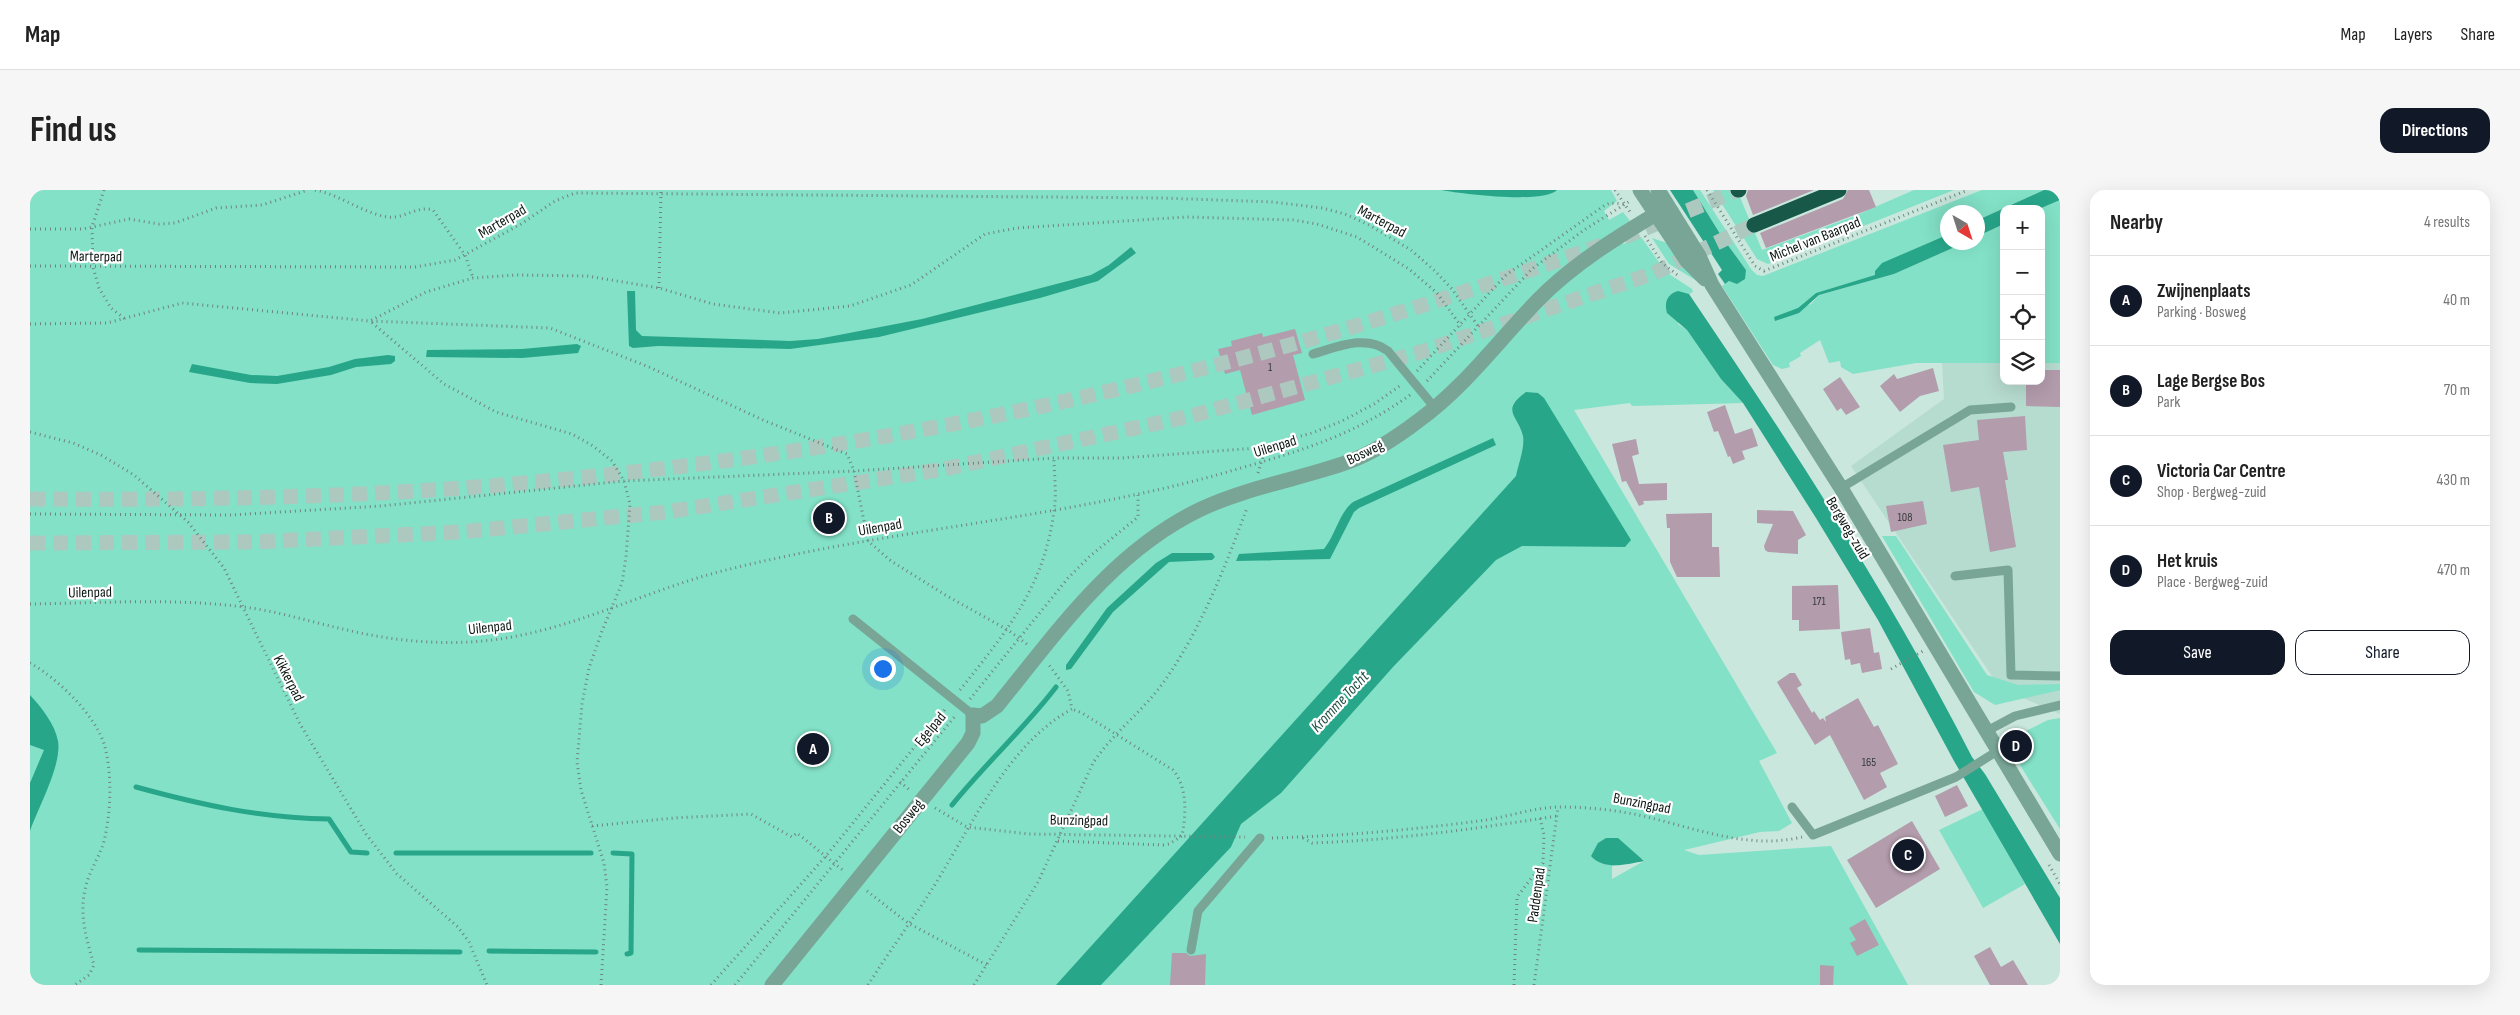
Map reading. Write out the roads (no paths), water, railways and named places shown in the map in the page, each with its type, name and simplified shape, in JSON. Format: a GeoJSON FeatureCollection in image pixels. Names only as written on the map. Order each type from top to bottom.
{"type":"FeatureCollection","features":[{"type":"Feature","properties":{"kind":"highway"},"geometry":{"type":"LineString","coordinates":[[1754,226],[1839,190]]}},
{"type":"Feature","properties":{"kind":"street"},"geometry":{"type":"LineString","coordinates":[[1640,190],[1662,211]]}},
{"type":"Feature","properties":{"kind":"street"},"geometry":{"type":"LineString","coordinates":[[1658,190],[1662,211]]}},
{"type":"Feature","properties":{"kind":"street","name":"Bosweg"},"geometry":{"type":"LineString","coordinates":[[968,711],[982,716],[990,713],[1084,600],[1130,555],[1167,528],[1201,509],[1253,490],[1350,462],[1383,444],[1435,408],[1479,367],[1539,298],[1573,270],[1662,211]]}},
{"type":"Feature","properties":{"kind":"street","name":"Bergweg-zuid"},"geometry":{"type":"LineString","coordinates":[[1662,211],[1687,262],[1712,285],[1841,488],[1999,750],[2053,856]]}},
{"type":"Feature","properties":{"kind":"street","name":"Bosweg"},"geometry":{"type":"LineString","coordinates":[[772,985],[968,743],[973,733],[968,711]]}},
{"type":"Feature","properties":{"kind":"lane"},"geometry":{"type":"LineString","coordinates":[[1313,354],[1351,344],[1375,343],[1388,351],[1435,408]]}},
{"type":"Feature","properties":{"kind":"lane"},"geometry":{"type":"LineString","coordinates":[[1841,488],[1970,410],[2010,407]]}},
{"type":"Feature","properties":{"kind":"lane"},"geometry":{"type":"LineString","coordinates":[[1955,576],[2008,570],[2012,675],[2060,676]]}},
{"type":"Feature","properties":{"kind":"lane"},"geometry":{"type":"LineString","coordinates":[[853,619],[968,711]]}},
{"type":"Feature","properties":{"kind":"lane"},"geometry":{"type":"LineString","coordinates":[[1987,731],[2015,716],[2060,705]]}},
{"type":"Feature","properties":{"kind":"lane"},"geometry":{"type":"LineString","coordinates":[[1792,807],[1813,835],[1956,777],[1999,750]]}},
{"type":"Feature","properties":{"kind":"lane"},"geometry":{"type":"LineString","coordinates":[[1191,950],[1198,911],[1260,838]]}},
{"type":"Feature","properties":{"kind":"water"},"geometry":{"type":"Polygon","coordinates":[[[1441,190],[1557,190],[1549,194],[1536,196],[1502,197],[1441,190]]]}},
{"type":"Feature","properties":{"kind":"water"},"geometry":{"type":"Polygon","coordinates":[[[1670,190],[1693,190],[1722,237],[1746,270],[1745,279],[1737,284],[1729,281],[1725,284],[1718,274],[1722,270],[1670,190]]]}},
{"type":"Feature","properties":{"kind":"water"},"geometry":{"type":"Polygon","coordinates":[[[2044,190],[2060,190],[2060,200],[2045,206],[2011,205],[2044,190]]]}},
{"type":"Feature","properties":{"kind":"water"},"geometry":{"type":"Polygon","coordinates":[[[2000,210],[2000,226],[1985,233],[1985,217],[2000,210]]]}},
{"type":"Feature","properties":{"kind":"water"},"geometry":{"type":"Polygon","coordinates":[[[1940,238],[1940,250],[1948,250],[1894,274],[1819,295],[1799,313],[1775,321],[1774,317],[1798,308],[1816,293],[1875,275],[1875,271],[1882,263],[1940,238]]]}},
{"type":"Feature","properties":{"kind":"water"},"geometry":{"type":"Polygon","coordinates":[[[1131,247],[1136,253],[1098,281],[1040,298],[879,337],[790,349],[658,346],[633,348],[629,346],[627,291],[635,291],[636,330],[642,336],[790,341],[818,339],[922,319],[1091,275],[1109,265],[1131,247]]]}},
{"type":"Feature","properties":{"kind":"water"},"geometry":{"type":"Polygon","coordinates":[[[1678,291],[1689,294],[1838,521],[1907,638],[1972,757],[1985,774],[2060,898],[2060,944],[1954,761],[1878,620],[1816,518],[1743,403],[1721,379],[1687,330],[1667,313],[1667,299],[1671,294],[1678,291]]]}},
{"type":"Feature","properties":{"kind":"water"},"geometry":{"type":"Polygon","coordinates":[[[577,344],[581,346],[578,353],[522,358],[426,357],[427,350],[522,349],[577,344]]]}},
{"type":"Feature","properties":{"kind":"water"},"geometry":{"type":"Polygon","coordinates":[[[388,355],[395,356],[395,361],[391,364],[356,367],[331,375],[277,384],[250,383],[189,372],[192,364],[251,375],[277,376],[329,367],[355,359],[388,355]]]}},
{"type":"Feature","properties":{"kind":"water","name":"Kromme Tocht"},"geometry":{"type":"Polygon","coordinates":[[[1526,392],[1538,393],[1544,398],[1631,540],[1625,547],[1522,546],[1496,560],[1393,667],[1281,793],[1241,824],[1231,847],[1101,985],[1056,985],[1516,476],[1522,451],[1523,436],[1512,409],[1518,398],[1526,392]]]}},
{"type":"Feature","properties":{"kind":"water"},"geometry":{"type":"Polygon","coordinates":[[[1493,438],[1496,445],[1359,508],[1354,512],[1330,559],[1236,561],[1239,554],[1324,549],[1344,512],[1353,502],[1493,438]]]}},
{"type":"Feature","properties":{"kind":"water"},"geometry":{"type":"Polygon","coordinates":[[[1172,553],[1212,553],[1215,557],[1212,560],[1169,562],[1113,612],[1071,669],[1066,670],[1066,665],[1107,608],[1156,563],[1172,553]]]}},
{"type":"Feature","properties":{"kind":"water"},"geometry":{"type":"Polygon","coordinates":[[[30,695],[43,710],[54,728],[58,741],[58,751],[49,786],[30,831],[30,783],[44,750],[30,745],[30,695]]]}},
{"type":"Feature","properties":{"kind":"water"},"geometry":{"type":"Polygon","coordinates":[[[1606,838],[1618,838],[1644,861],[1631,864],[1609,865],[1596,861],[1591,856],[1598,843],[1606,838]]]}},
{"type":"Feature","properties":{"kind":"waterway"},"geometry":{"type":"LineString","coordinates":[[952,805],[1056,687]]}},
{"type":"Feature","properties":{"kind":"waterway"},"geometry":{"type":"LineString","coordinates":[[136,787],[255,813],[329,819],[351,852],[367,853]]}},
{"type":"Feature","properties":{"kind":"waterway"},"geometry":{"type":"LineString","coordinates":[[396,853],[591,853]]}},
{"type":"Feature","properties":{"kind":"waterway"},"geometry":{"type":"LineString","coordinates":[[613,853],[632,854],[631,953],[627,954]]}},
{"type":"Feature","properties":{"kind":"waterway"},"geometry":{"type":"LineString","coordinates":[[139,950],[460,952]]}},
{"type":"Feature","properties":{"kind":"waterway"},"geometry":{"type":"LineString","coordinates":[[489,951],[596,952]]}},
{"type":"Feature","properties":{"kind":"tunnel"},"geometry":{"type":"LineString","coordinates":[[1624,237],[1738,190]]}},
{"type":"Feature","properties":{"kind":"tunnel"},"geometry":{"type":"LineString","coordinates":[[30,543],[253,542],[460,532],[666,512],[944,469],[1191,416],[1418,353],[1654,273],[1754,225]]}},
{"type":"Feature","properties":{"kind":"tunnel"},"geometry":{"type":"LineString","coordinates":[[30,499],[272,497],[453,489],[677,467],[840,444],[921,430],[1084,397],[1219,364],[1385,317],[1602,245]]}},
{"type":"Feature","properties":{"kind":"place","name":"Lage Bergse Bos"},"geometry":{"type":"Point","coordinates":[829,518]}},
{"type":"Feature","properties":{"kind":"place","name":"Het kruis"},"geometry":{"type":"Point","coordinates":[2016,746]}},
{"type":"Feature","properties":{"kind":"place","name":"Zwijnenplaats"},"geometry":{"type":"Point","coordinates":[813,749]}},
{"type":"Feature","properties":{"kind":"place","name":"Victoria Car Centre"},"geometry":{"type":"Point","coordinates":[1908,855]}}]}
